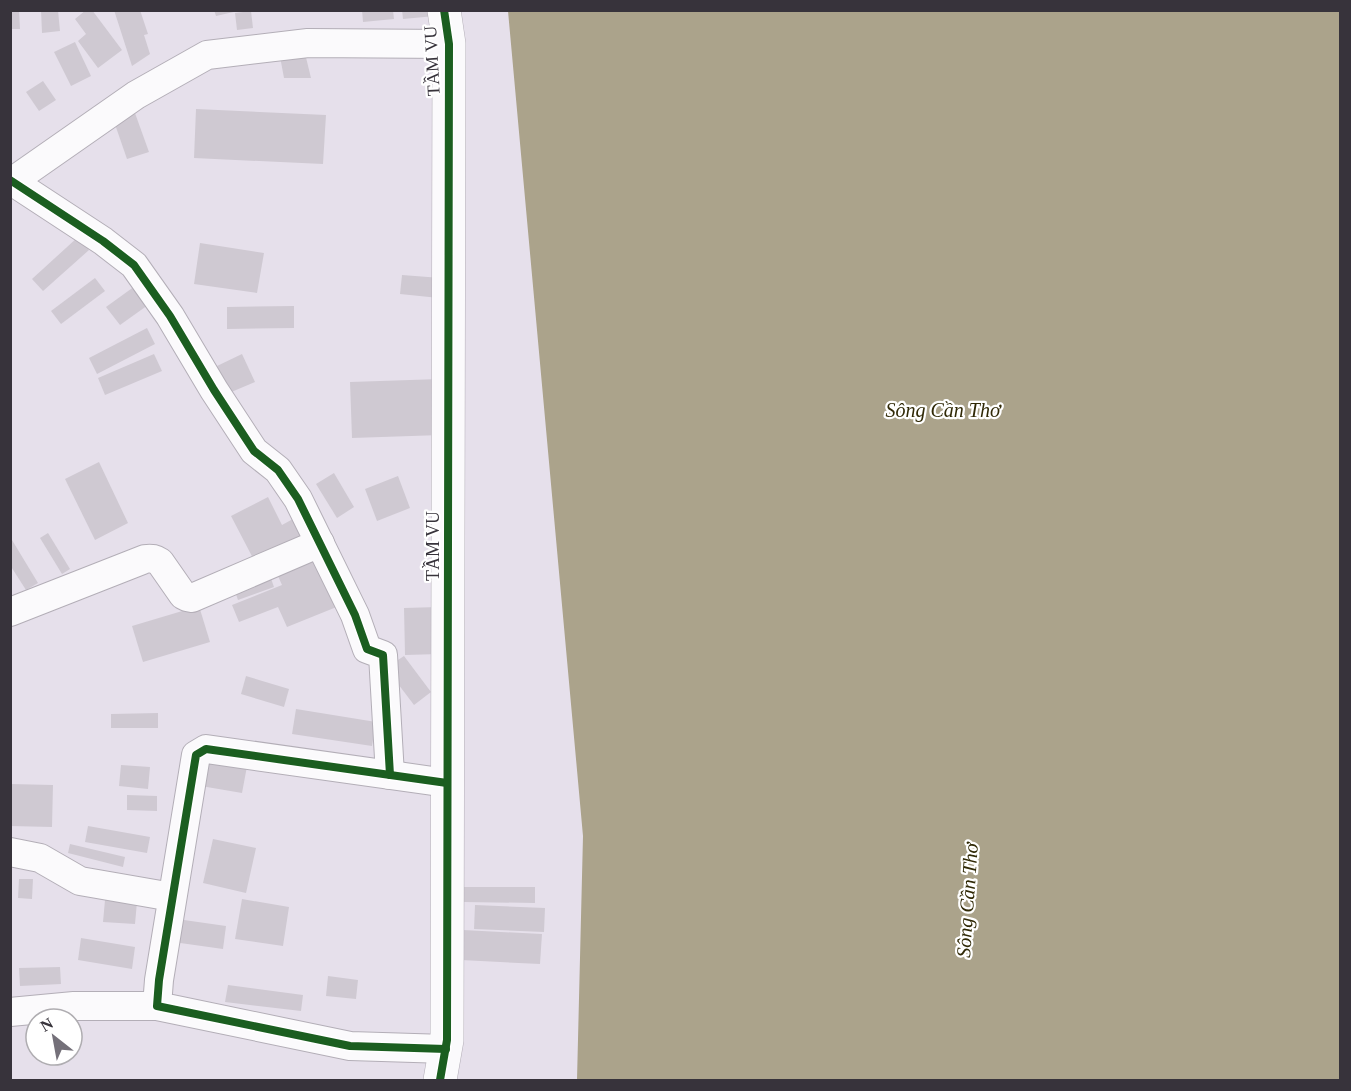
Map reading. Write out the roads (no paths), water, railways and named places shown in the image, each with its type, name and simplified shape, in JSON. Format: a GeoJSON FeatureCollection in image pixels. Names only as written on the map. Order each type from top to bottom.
{"type":"FeatureCollection","features":[{"type":"Feature","properties":{"kind":"street","name":"TẦM VU"},"geometry":{"type":"LineString","coordinates":[[443,1065],[447,1040],[449,44],[444,10]]}},
{"type":"Feature","properties":{"kind":"street"},"geometry":{"type":"LineString","coordinates":[[390,775],[383,656],[367,649],[356,615],[298,499],[278,470],[254,451],[170,316],[134,265],[103,241],[11,182],[136,95],[207,55],[308,44],[449,44]]}},
{"type":"Feature","properties":{"kind":"street"},"geometry":{"type":"LineString","coordinates":[[10,612],[150,558],[160,562],[183,595],[192,598],[320,543]]}},
{"type":"Feature","properties":{"kind":"street"},"geometry":{"type":"LineString","coordinates":[[157,1006],[159,980],[196,755],[206,749],[447,783]]}},
{"type":"Feature","properties":{"kind":"street"},"geometry":{"type":"LineString","coordinates":[[10,852],[40,858],[80,881],[172,897]]}},
{"type":"Feature","properties":{"kind":"street"},"geometry":{"type":"LineString","coordinates":[[10,1012],[74,1006],[157,1006],[443,1065]]}},
{"type":"Feature","properties":{"kind":"water","name":"Sông Cần Thơ"},"geometry":{"type":"Polygon","coordinates":[[[508,11],[1340,11],[1340,1080],[577,1080],[583,836],[508,11]]]}}]}
